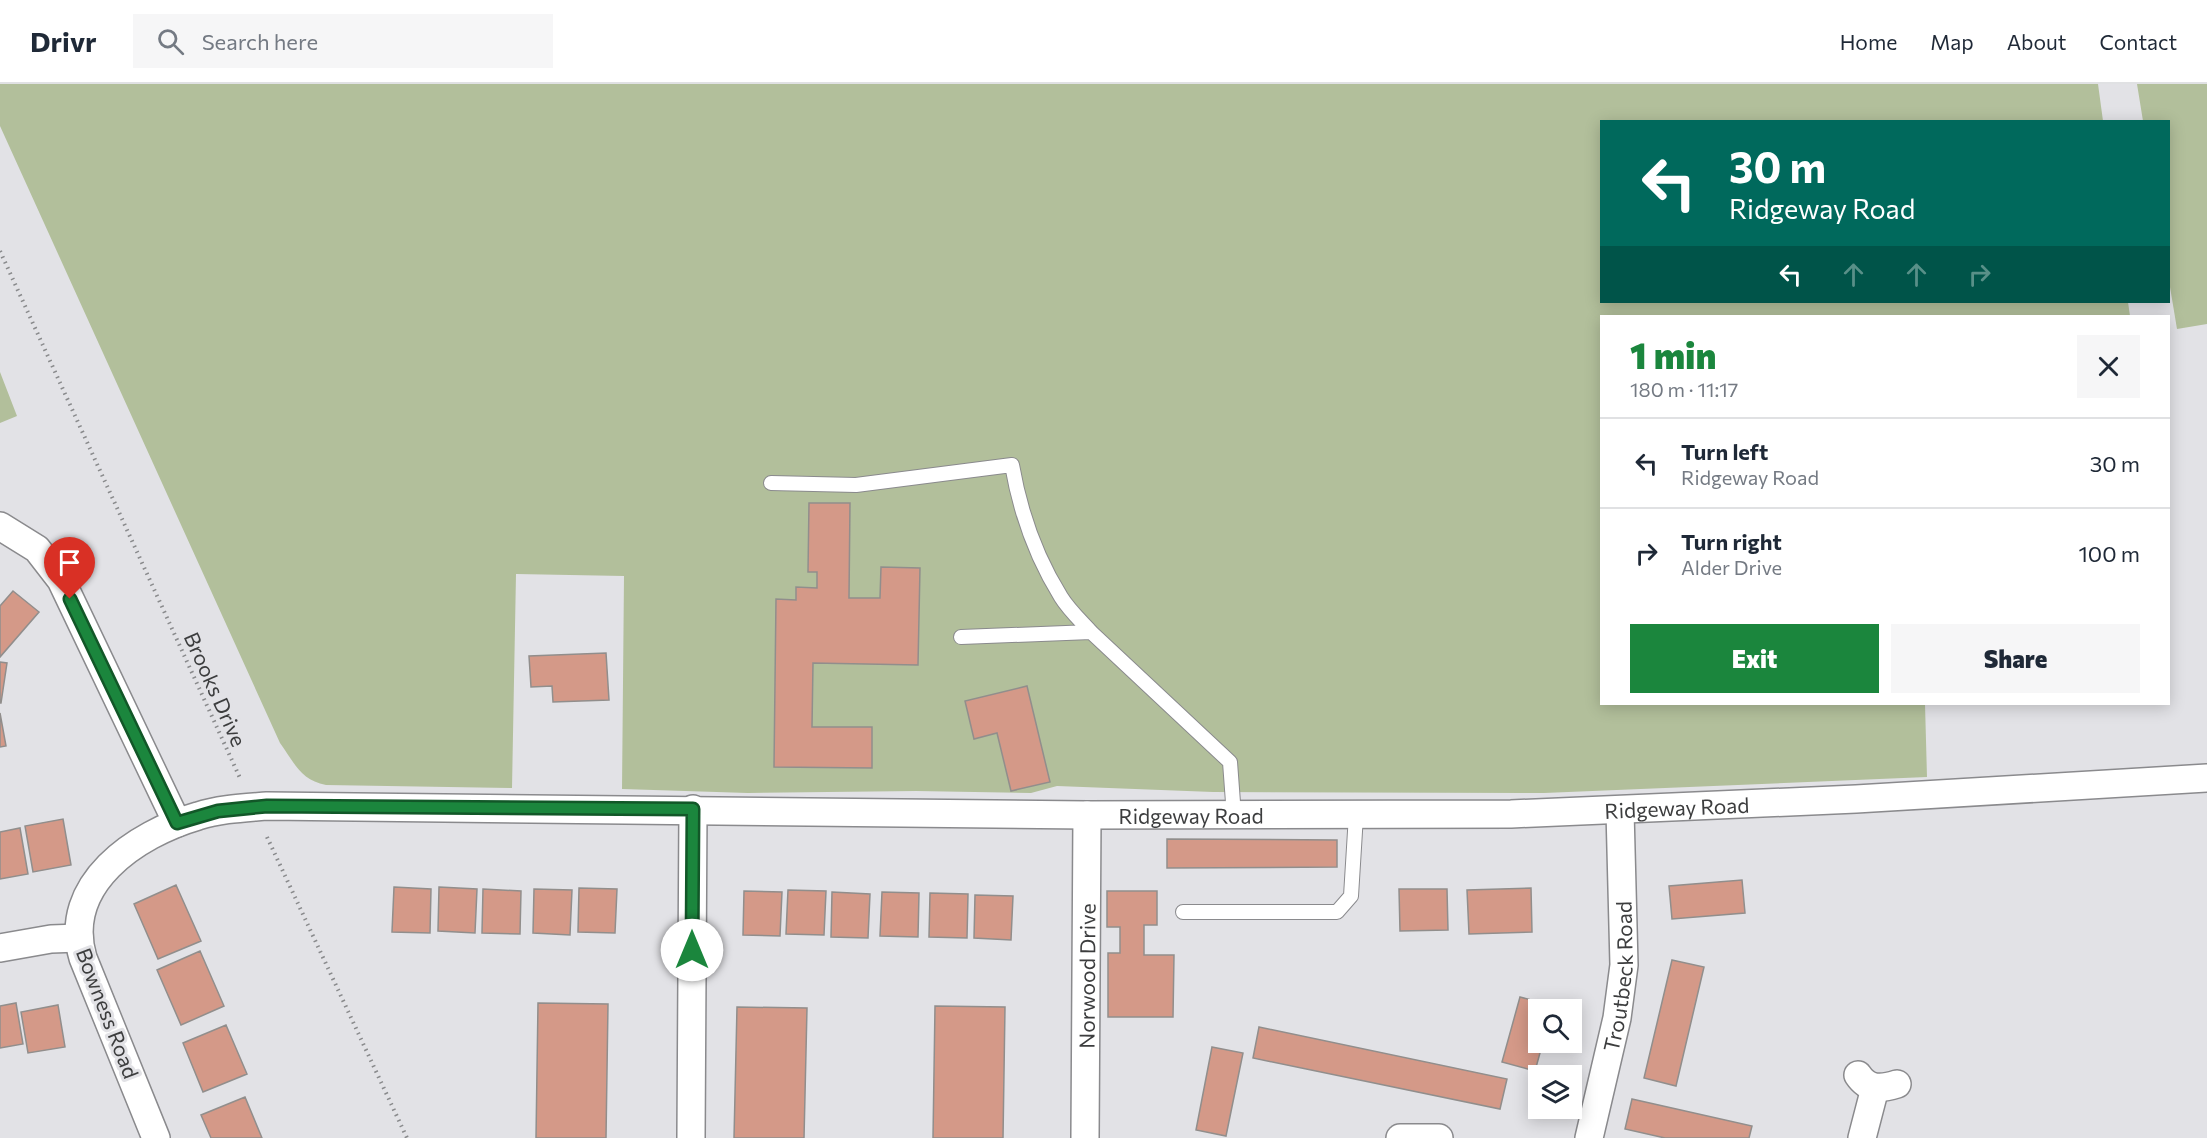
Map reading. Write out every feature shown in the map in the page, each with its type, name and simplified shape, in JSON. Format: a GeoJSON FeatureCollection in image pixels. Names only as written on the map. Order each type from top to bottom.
{"type":"FeatureCollection","features":[{"type":"Feature","properties":{"kind":"street"},"geometry":{"type":"LineString","coordinates":[[0,526],[37,549],[61,580],[177,823]]}},
{"type":"Feature","properties":{"kind":"street","name":"Ridgeway Road"},"geometry":{"type":"LineString","coordinates":[[177,823],[218,811],[254,807],[693,809],[1234,816],[1620,811],[2207,778]]}},
{"type":"Feature","properties":{"kind":"street"},"geometry":{"type":"LineString","coordinates":[[691,1138],[693,809]]}},
{"type":"Feature","properties":{"kind":"street","name":"Troutbeck Road"},"geometry":{"type":"LineString","coordinates":[[1589,1138],[1617,1017],[1624,965],[1625,932],[1620,811]]}},
{"type":"Feature","properties":{"kind":"street","name":"Norwood Drive"},"geometry":{"type":"LineString","coordinates":[[1084,1138],[1087,815]]}},
{"type":"Feature","properties":{"kind":"street","name":"Bowness Road"},"geometry":{"type":"LineString","coordinates":[[156,1138],[83,958],[79,926],[85,902],[102,872],[134,845],[177,823]]}},
{"type":"Feature","properties":{"kind":"street"},"geometry":{"type":"LineString","coordinates":[[0,948],[51,939],[79,938]]}},
{"type":"Feature","properties":{"kind":"street"},"geometry":{"type":"LineString","coordinates":[[1862,1138],[1876,1082]]}},
{"type":"Feature","properties":{"kind":"street"},"geometry":{"type":"LineString","coordinates":[[1400,1138],[1439,1138]]}},
{"type":"Feature","properties":{"kind":"lane"},"geometry":{"type":"LineString","coordinates":[[771,483],[856,485],[1012,465],[1018,500],[1039,555],[1061,598],[1091,632],[1230,762],[1234,816]]}},
{"type":"Feature","properties":{"kind":"lane"},"geometry":{"type":"LineString","coordinates":[[961,637],[1091,632]]}},
{"type":"Feature","properties":{"kind":"lane"},"geometry":{"type":"LineString","coordinates":[[1183,912],[1337,912],[1351,896],[1356,815]]}},
{"type":"Feature","properties":{"kind":"path","name":"Brooks Drive"},"geometry":{"type":"LineString","coordinates":[[0,250],[407,1138]]}},
{"type":"Feature","properties":{"kind":"green space"},"geometry":{"type":"Polygon","coordinates":[[[0,84],[2098,84],[2103,120],[1600,120],[1600,303],[2128,303],[2130,315],[1600,315],[1600,705],[1925,705],[1927,777],[1544,793],[1213,792],[1057,786],[1031,793],[916,791],[748,793],[622,789],[624,576],[516,574],[512,788],[326,785],[317,783],[304,775],[280,743],[0,126],[0,84]]]}},
{"type":"Feature","properties":{"kind":"green space"},"geometry":{"type":"Polygon","coordinates":[[[2137,84],[2207,84],[2207,324],[2177,329],[2170,287],[2170,120],[2143,120],[2137,84]]]}},
{"type":"Feature","properties":{"kind":"green space"},"geometry":{"type":"Polygon","coordinates":[[[0,372],[17,416],[0,423],[0,372]]]}},
{"type":"Feature","properties":{"kind":"building"},"geometry":{"type":"Polygon","coordinates":[[[809,503],[850,503],[849,598],[880,598],[881,567],[920,568],[918,665],[813,663],[812,727],[872,727],[872,768],[774,767],[776,599],[796,600],[796,587],[817,588],[817,572],[808,572],[809,503]]]}},
{"type":"Feature","properties":{"kind":"building"},"geometry":{"type":"Polygon","coordinates":[[[13,591],[39,612],[0,657],[0,606],[13,591]]]}},
{"type":"Feature","properties":{"kind":"building"},"geometry":{"type":"Polygon","coordinates":[[[606,653],[609,700],[553,702],[552,686],[531,687],[529,656],[606,653]]]}},
{"type":"Feature","properties":{"kind":"building"},"geometry":{"type":"Polygon","coordinates":[[[0,662],[7,663],[1,703],[0,703],[0,662]]]}},
{"type":"Feature","properties":{"kind":"building"},"geometry":{"type":"Polygon","coordinates":[[[1027,686],[1050,782],[1011,791],[997,733],[974,739],[965,701],[1027,686]]]}},
{"type":"Feature","properties":{"kind":"building"},"geometry":{"type":"Polygon","coordinates":[[[0,713],[6,746],[0,747],[0,713]]]}},
{"type":"Feature","properties":{"kind":"building"},"geometry":{"type":"Polygon","coordinates":[[[63,819],[71,865],[33,872],[25,826],[63,819]]]}},
{"type":"Feature","properties":{"kind":"building"},"geometry":{"type":"Polygon","coordinates":[[[20,828],[28,874],[0,879],[0,832],[20,828]]]}},
{"type":"Feature","properties":{"kind":"building"},"geometry":{"type":"Polygon","coordinates":[[[1167,839],[1337,840],[1337,867],[1167,868],[1167,839]]]}},
{"type":"Feature","properties":{"kind":"building"},"geometry":{"type":"Polygon","coordinates":[[[1742,880],[1745,913],[1672,919],[1669,886],[1742,880]]]}},
{"type":"Feature","properties":{"kind":"building"},"geometry":{"type":"Polygon","coordinates":[[[176,885],[201,941],[158,959],[134,904],[176,885]]]}},
{"type":"Feature","properties":{"kind":"building"},"geometry":{"type":"Polygon","coordinates":[[[394,887],[431,889],[430,933],[392,932],[394,887]]]}},
{"type":"Feature","properties":{"kind":"building"},"geometry":{"type":"Polygon","coordinates":[[[439,887],[477,889],[475,933],[438,931],[439,887]]]}},
{"type":"Feature","properties":{"kind":"building"},"geometry":{"type":"Polygon","coordinates":[[[579,888],[617,889],[615,933],[578,932],[579,888]]]}},
{"type":"Feature","properties":{"kind":"building"},"geometry":{"type":"Polygon","coordinates":[[[1531,888],[1532,932],[1469,934],[1467,890],[1531,888]]]}},
{"type":"Feature","properties":{"kind":"building"},"geometry":{"type":"Polygon","coordinates":[[[483,889],[521,891],[520,934],[482,933],[483,889]]]}},
{"type":"Feature","properties":{"kind":"building"},"geometry":{"type":"Polygon","coordinates":[[[534,889],[572,890],[570,935],[533,933],[534,889]]]}},
{"type":"Feature","properties":{"kind":"building"},"geometry":{"type":"Polygon","coordinates":[[[1399,889],[1447,889],[1448,930],[1400,931],[1399,889]]]}},
{"type":"Feature","properties":{"kind":"building"},"geometry":{"type":"Polygon","coordinates":[[[788,890],[826,891],[824,935],[786,934],[788,890]]]}},
{"type":"Feature","properties":{"kind":"building"},"geometry":{"type":"Polygon","coordinates":[[[744,891],[782,892],[780,936],[743,935],[744,891]]]}},
{"type":"Feature","properties":{"kind":"building"},"geometry":{"type":"Polygon","coordinates":[[[1107,891],[1157,891],[1157,925],[1144,925],[1144,955],[1174,955],[1173,1017],[1108,1017],[1108,953],[1120,953],[1120,927],[1107,927],[1107,891]]]}},
{"type":"Feature","properties":{"kind":"building"},"geometry":{"type":"Polygon","coordinates":[[[832,892],[870,894],[868,938],[831,937],[832,892]]]}},
{"type":"Feature","properties":{"kind":"building"},"geometry":{"type":"Polygon","coordinates":[[[882,892],[919,893],[918,937],[880,936],[882,892]]]}},
{"type":"Feature","properties":{"kind":"building"},"geometry":{"type":"Polygon","coordinates":[[[930,893],[968,894],[967,938],[929,937],[930,893]]]}},
{"type":"Feature","properties":{"kind":"building"},"geometry":{"type":"Polygon","coordinates":[[[975,895],[1013,896],[1011,940],[974,938],[975,895]]]}},
{"type":"Feature","properties":{"kind":"building"},"geometry":{"type":"Polygon","coordinates":[[[200,951],[224,1006],[181,1025],[157,970],[200,951]]]}},
{"type":"Feature","properties":{"kind":"building"},"geometry":{"type":"Polygon","coordinates":[[[1672,960],[1704,967],[1676,1086],[1644,1078],[1672,960]]]}},
{"type":"Feature","properties":{"kind":"building"},"geometry":{"type":"Polygon","coordinates":[[[1520,997],[1528,999],[1528,1053],[1540,1053],[1537,1065],[1528,1065],[1528,1069],[1502,1062],[1520,997]]]}},
{"type":"Feature","properties":{"kind":"building"},"geometry":{"type":"Polygon","coordinates":[[[16,1003],[23,1044],[0,1048],[0,1006],[16,1003]]]}},
{"type":"Feature","properties":{"kind":"building"},"geometry":{"type":"Polygon","coordinates":[[[538,1003],[608,1004],[606,1138],[536,1138],[538,1003]]]}},
{"type":"Feature","properties":{"kind":"building"},"geometry":{"type":"Polygon","coordinates":[[[58,1005],[65,1047],[28,1053],[21,1012],[58,1005]]]}},
{"type":"Feature","properties":{"kind":"building"},"geometry":{"type":"Polygon","coordinates":[[[935,1006],[1005,1007],[1003,1138],[933,1138],[935,1006]]]}},
{"type":"Feature","properties":{"kind":"building"},"geometry":{"type":"Polygon","coordinates":[[[737,1007],[807,1008],[804,1138],[734,1138],[737,1007]]]}},
{"type":"Feature","properties":{"kind":"building"},"geometry":{"type":"Polygon","coordinates":[[[226,1025],[247,1074],[203,1092],[183,1043],[226,1025]]]}},
{"type":"Feature","properties":{"kind":"building"},"geometry":{"type":"Polygon","coordinates":[[[1259,1027],[1507,1079],[1500,1109],[1253,1058],[1259,1027]]]}},
{"type":"Feature","properties":{"kind":"building"},"geometry":{"type":"Polygon","coordinates":[[[1212,1047],[1243,1053],[1226,1136],[1196,1130],[1212,1047]]]}},
{"type":"Feature","properties":{"kind":"building"},"geometry":{"type":"Polygon","coordinates":[[[245,1097],[262,1138],[211,1138],[201,1115],[245,1097]]]}},
{"type":"Feature","properties":{"kind":"building"},"geometry":{"type":"Polygon","coordinates":[[[1632,1099],[1752,1126],[1749,1138],[1665,1138],[1625,1129],[1632,1099]]]}},
{"type":"Feature","properties":{"kind":"route"},"geometry":{"type":"LineString","coordinates":[[70,599],[177,823],[218,811],[267,806],[693,809],[692,950]]}}]}
